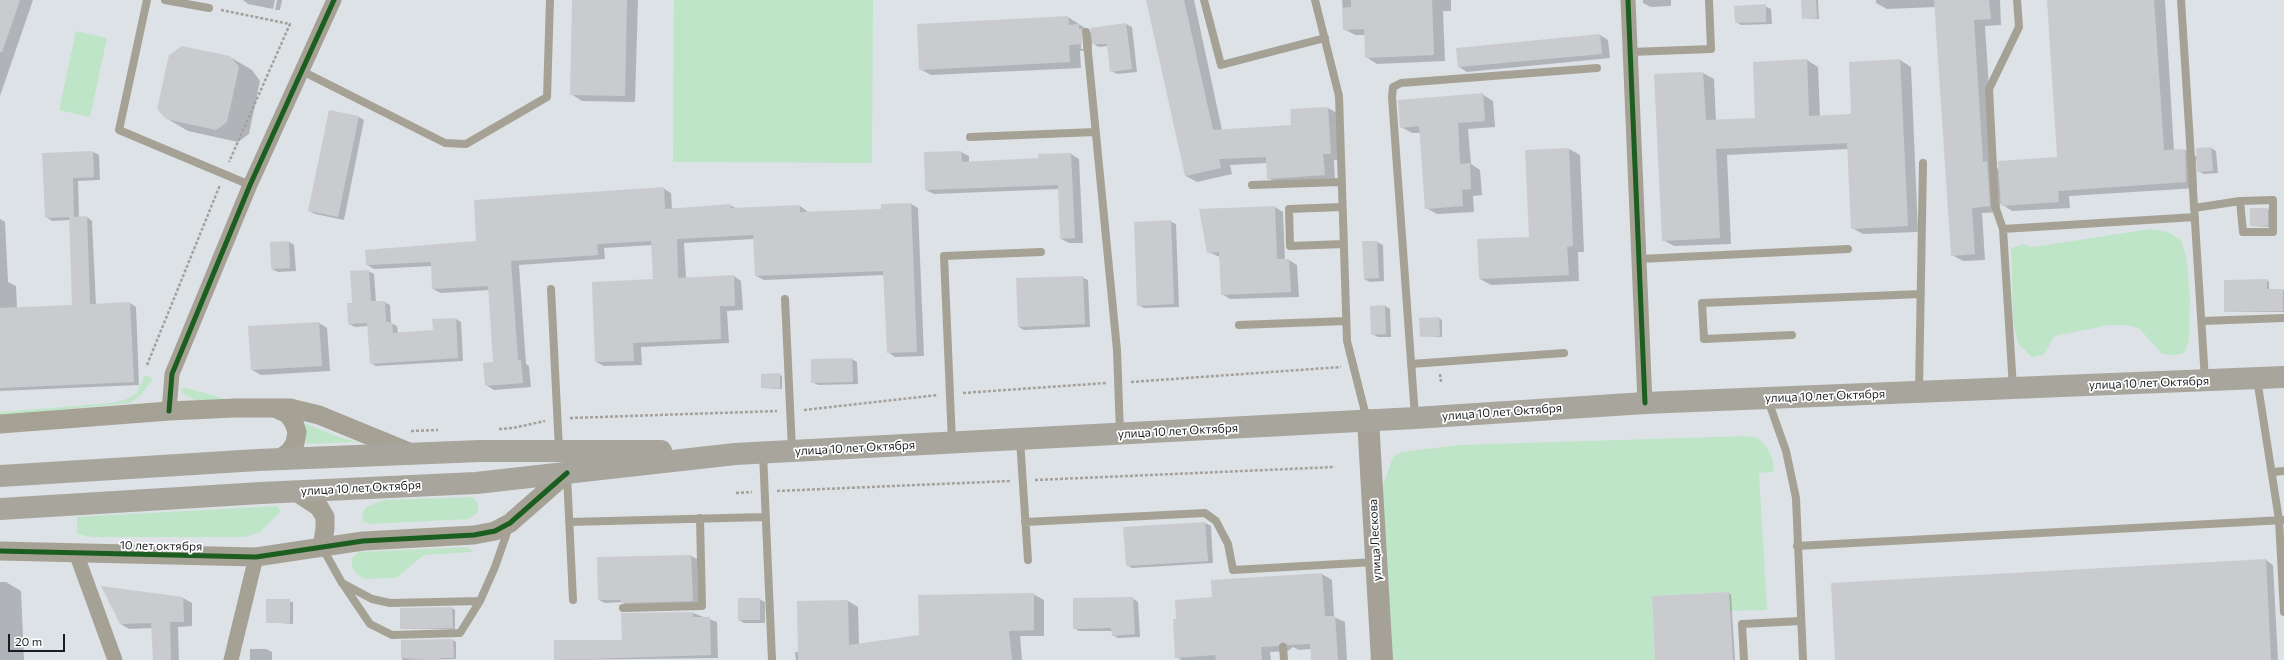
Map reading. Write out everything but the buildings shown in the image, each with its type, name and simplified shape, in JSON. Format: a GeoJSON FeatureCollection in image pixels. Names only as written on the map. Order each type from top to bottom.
{"type":"FeatureCollection","features":[{"type":"Feature","properties":{"kind":"main road","name":"улица 10 лет Октября"},"geometry":{"type":"LineString","coordinates":[[0,509],[295,491],[476,482],[659,464],[720,455],[1415,418],[1645,403],[2284,377]]}},
{"type":"Feature","properties":{"kind":"main road","name":"улица Лескова"},"geometry":{"type":"LineString","coordinates":[[1368,420],[1382,660]]}},
{"type":"Feature","properties":{"kind":"main road","name":"улица 10 лет Октября"},"geometry":{"type":"LineString","coordinates":[[0,476],[272,460],[480,451],[658,451],[720,455]]}},
{"type":"Feature","properties":{"kind":"street"},"geometry":{"type":"LineString","coordinates":[[169,411],[172,374],[250,185],[334,0]]}},
{"type":"Feature","properties":{"kind":"street"},"geometry":{"type":"LineString","coordinates":[[1628,0],[1645,403]]}},
{"type":"Feature","properties":{"kind":"street"},"geometry":{"type":"LineString","coordinates":[[269,407],[279,409],[288,414],[294,423],[297,432],[295,443],[290,451],[281,458],[272,460]]}},
{"type":"Feature","properties":{"kind":"street"},"geometry":{"type":"LineString","coordinates":[[0,424],[169,411],[269,407],[290,408],[319,414],[414,454]]}},
{"type":"Feature","properties":{"kind":"street","name":"10 лет октября"},"geometry":{"type":"LineString","coordinates":[[0,551],[256,558],[363,541],[474,535],[495,531],[510,524],[567,473]]}},
{"type":"Feature","properties":{"kind":"street"},"geometry":{"type":"LineString","coordinates":[[295,491],[319,507],[324,517],[325,529],[322,547]]}},
{"type":"Feature","properties":{"kind":"street"},"geometry":{"type":"LineString","coordinates":[[76,553],[116,660]]}},
{"type":"Feature","properties":{"kind":"street"},"geometry":{"type":"LineString","coordinates":[[232,660],[256,558]]}},
{"type":"Feature","properties":{"kind":"lane"},"geometry":{"type":"LineString","coordinates":[[147,0],[119,130],[250,185]]}},
{"type":"Feature","properties":{"kind":"lane"},"geometry":{"type":"LineString","coordinates":[[165,0],[209,8]]}},
{"type":"Feature","properties":{"kind":"lane"},"geometry":{"type":"LineString","coordinates":[[302,71],[445,143],[466,144],[547,97],[550,0]]}},
{"type":"Feature","properties":{"kind":"lane"},"geometry":{"type":"LineString","coordinates":[[1204,0],[1221,65],[1325,38]]}},
{"type":"Feature","properties":{"kind":"lane"},"geometry":{"type":"LineString","coordinates":[[1315,0],[1339,96],[1347,342],[1368,420]]}},
{"type":"Feature","properties":{"kind":"lane"},"geometry":{"type":"LineString","coordinates":[[1630,52],[1711,49],[1708,0]]}},
{"type":"Feature","properties":{"kind":"lane"},"geometry":{"type":"LineString","coordinates":[[2013,389],[2003,229],[1995,206],[1989,89],[2019,27],[2018,0]]}},
{"type":"Feature","properties":{"kind":"lane"},"geometry":{"type":"LineString","coordinates":[[2181,0],[2205,380]]}},
{"type":"Feature","properties":{"kind":"lane"},"geometry":{"type":"LineString","coordinates":[[1086,32],[1117,350],[1120,434]]}},
{"type":"Feature","properties":{"kind":"lane"},"geometry":{"type":"LineString","coordinates":[[1415,418],[1392,105],[1393,87],[1401,83],[1597,68]]}},
{"type":"Feature","properties":{"kind":"lane"},"geometry":{"type":"LineString","coordinates":[[970,137],[1096,132]]}},
{"type":"Feature","properties":{"kind":"lane"},"geometry":{"type":"LineString","coordinates":[[1919,392],[1923,163]]}},
{"type":"Feature","properties":{"kind":"lane"},"geometry":{"type":"LineString","coordinates":[[1252,185],[1341,182]]}},
{"type":"Feature","properties":{"kind":"lane"},"geometry":{"type":"LineString","coordinates":[[2194,208],[2240,201],[2273,200],[2273,232],[2243,232],[2240,201]]}},
{"type":"Feature","properties":{"kind":"lane"},"geometry":{"type":"LineString","coordinates":[[1342,207],[1289,209],[1290,246],[1344,244]]}},
{"type":"Feature","properties":{"kind":"lane"},"geometry":{"type":"LineString","coordinates":[[2003,229],[2195,217]]}},
{"type":"Feature","properties":{"kind":"lane"},"geometry":{"type":"LineString","coordinates":[[1639,259],[1848,249]]}},
{"type":"Feature","properties":{"kind":"lane"},"geometry":{"type":"LineString","coordinates":[[952,442],[944,256],[1041,252]]}},
{"type":"Feature","properties":{"kind":"lane"},"geometry":{"type":"LineString","coordinates":[[551,289],[559,452]]}},
{"type":"Feature","properties":{"kind":"lane"},"geometry":{"type":"LineString","coordinates":[[1792,336],[1704,339],[1702,303],[1920,294]]}},
{"type":"Feature","properties":{"kind":"lane"},"geometry":{"type":"LineString","coordinates":[[785,299],[792,451]]}},
{"type":"Feature","properties":{"kind":"lane"},"geometry":{"type":"LineString","coordinates":[[2202,321],[2284,318]]}},
{"type":"Feature","properties":{"kind":"lane"},"geometry":{"type":"LineString","coordinates":[[1239,325],[1346,321]]}},
{"type":"Feature","properties":{"kind":"lane"},"geometry":{"type":"LineString","coordinates":[[1411,364],[1564,353]]}},
{"type":"Feature","properties":{"kind":"lane"},"geometry":{"type":"LineString","coordinates":[[2257,378],[2272,472],[2282,520],[2284,612]]}},
{"type":"Feature","properties":{"kind":"lane"},"geometry":{"type":"LineString","coordinates":[[1768,399],[1786,451],[1794,490],[1803,660]]}},
{"type":"Feature","properties":{"kind":"lane"},"geometry":{"type":"LineString","coordinates":[[1020,439],[1028,560]]}},
{"type":"Feature","properties":{"kind":"lane"},"geometry":{"type":"LineString","coordinates":[[763,453],[772,660]]}},
{"type":"Feature","properties":{"kind":"lane"},"geometry":{"type":"LineString","coordinates":[[2272,472],[2284,471]]}},
{"type":"Feature","properties":{"kind":"lane"},"geometry":{"type":"LineString","coordinates":[[567,473],[573,600]]}},
{"type":"Feature","properties":{"kind":"lane"},"geometry":{"type":"LineString","coordinates":[[1025,522],[1205,513],[1216,521],[1228,544],[1233,570],[1376,562]]}},
{"type":"Feature","properties":{"kind":"lane"},"geometry":{"type":"LineString","coordinates":[[569,522],[766,516]]}},
{"type":"Feature","properties":{"kind":"lane"},"geometry":{"type":"LineString","coordinates":[[623,608],[702,606],[700,518]]}},
{"type":"Feature","properties":{"kind":"lane"},"geometry":{"type":"LineString","coordinates":[[1797,546],[2282,520]]}},
{"type":"Feature","properties":{"kind":"lane"},"geometry":{"type":"LineString","coordinates":[[322,547],[342,583],[370,624],[392,635],[460,633],[480,601],[496,567],[510,524]]}},
{"type":"Feature","properties":{"kind":"lane"},"geometry":{"type":"LineString","coordinates":[[342,583],[372,599],[390,603],[480,601]]}},
{"type":"Feature","properties":{"kind":"lane"},"geometry":{"type":"LineString","coordinates":[[1744,660],[1742,624],[1801,621]]}},
{"type":"Feature","properties":{"kind":"lane"},"geometry":{"type":"LineString","coordinates":[[1283,647],[1284,660]]}},
{"type":"Feature","properties":{"kind":"path"},"geometry":{"type":"LineString","coordinates":[[147,365],[224,174],[290,24],[209,8]]}},
{"type":"Feature","properties":{"kind":"path"},"geometry":{"type":"LineString","coordinates":[[498,429],[513,428],[557,419]]}},
{"type":"Feature","properties":{"kind":"path"},"geometry":{"type":"LineString","coordinates":[[409,431],[446,430]]}},
{"type":"Feature","properties":{"kind":"green space"},"geometry":{"type":"Polygon","coordinates":[[[674,0],[873,0],[872,163],[673,162],[674,0]]]}},
{"type":"Feature","properties":{"kind":"green space"},"geometry":{"type":"Polygon","coordinates":[[[76,31],[107,38],[90,117],[59,110],[76,31]]]}},
{"type":"Feature","properties":{"kind":"green space"},"geometry":{"type":"Polygon","coordinates":[[[2150,229],[2168,232],[2181,240],[2186,256],[2190,296],[2189,341],[2184,353],[2174,355],[2162,354],[2139,328],[2126,325],[2109,325],[2055,336],[2043,355],[2032,357],[2018,344],[2013,320],[2011,248],[2023,244],[2033,247],[2150,229]]]}},
{"type":"Feature","properties":{"kind":"green space"},"geometry":{"type":"Polygon","coordinates":[[[145,375],[153,379],[140,396],[129,403],[0,416],[0,412],[112,403],[127,399],[137,393],[145,375]]]}},
{"type":"Feature","properties":{"kind":"green space"},"geometry":{"type":"Polygon","coordinates":[[[181,388],[186,388],[229,400],[195,400],[182,393],[181,388]]]}},
{"type":"Feature","properties":{"kind":"green space"},"geometry":{"type":"Polygon","coordinates":[[[296,420],[345,439],[359,442],[307,444],[296,420]]]}},
{"type":"Feature","properties":{"kind":"green space"},"geometry":{"type":"Polygon","coordinates":[[[1745,436],[1758,438],[1765,445],[1772,457],[1774,466],[1773,472],[1759,473],[1767,610],[1730,611],[1729,592],[1652,596],[1655,660],[1389,660],[1381,491],[1393,457],[1401,452],[1458,445],[1745,436]]]}},
{"type":"Feature","properties":{"kind":"green space"},"geometry":{"type":"Polygon","coordinates":[[[473,497],[478,504],[478,512],[469,519],[369,524],[363,521],[362,515],[366,507],[384,500],[473,497]]]}},
{"type":"Feature","properties":{"kind":"green space"},"geometry":{"type":"Polygon","coordinates":[[[277,506],[281,511],[260,532],[245,537],[91,537],[77,534],[77,517],[277,506]]]}},
{"type":"Feature","properties":{"kind":"green space"},"geometry":{"type":"Polygon","coordinates":[[[467,547],[473,552],[424,555],[396,578],[365,579],[356,573],[352,566],[352,558],[358,552],[467,547]]]}},
{"type":"Feature","properties":{"kind":"cycle path"},"geometry":{"type":"LineString","coordinates":[[169,411],[172,374],[250,185],[334,0]]}},
{"type":"Feature","properties":{"kind":"cycle path"},"geometry":{"type":"LineString","coordinates":[[1628,0],[1645,403]]}},
{"type":"Feature","properties":{"kind":"cycle path"},"geometry":{"type":"LineString","coordinates":[[0,551],[256,557],[363,541],[474,535],[495,531],[510,523],[567,473]]}}]}
